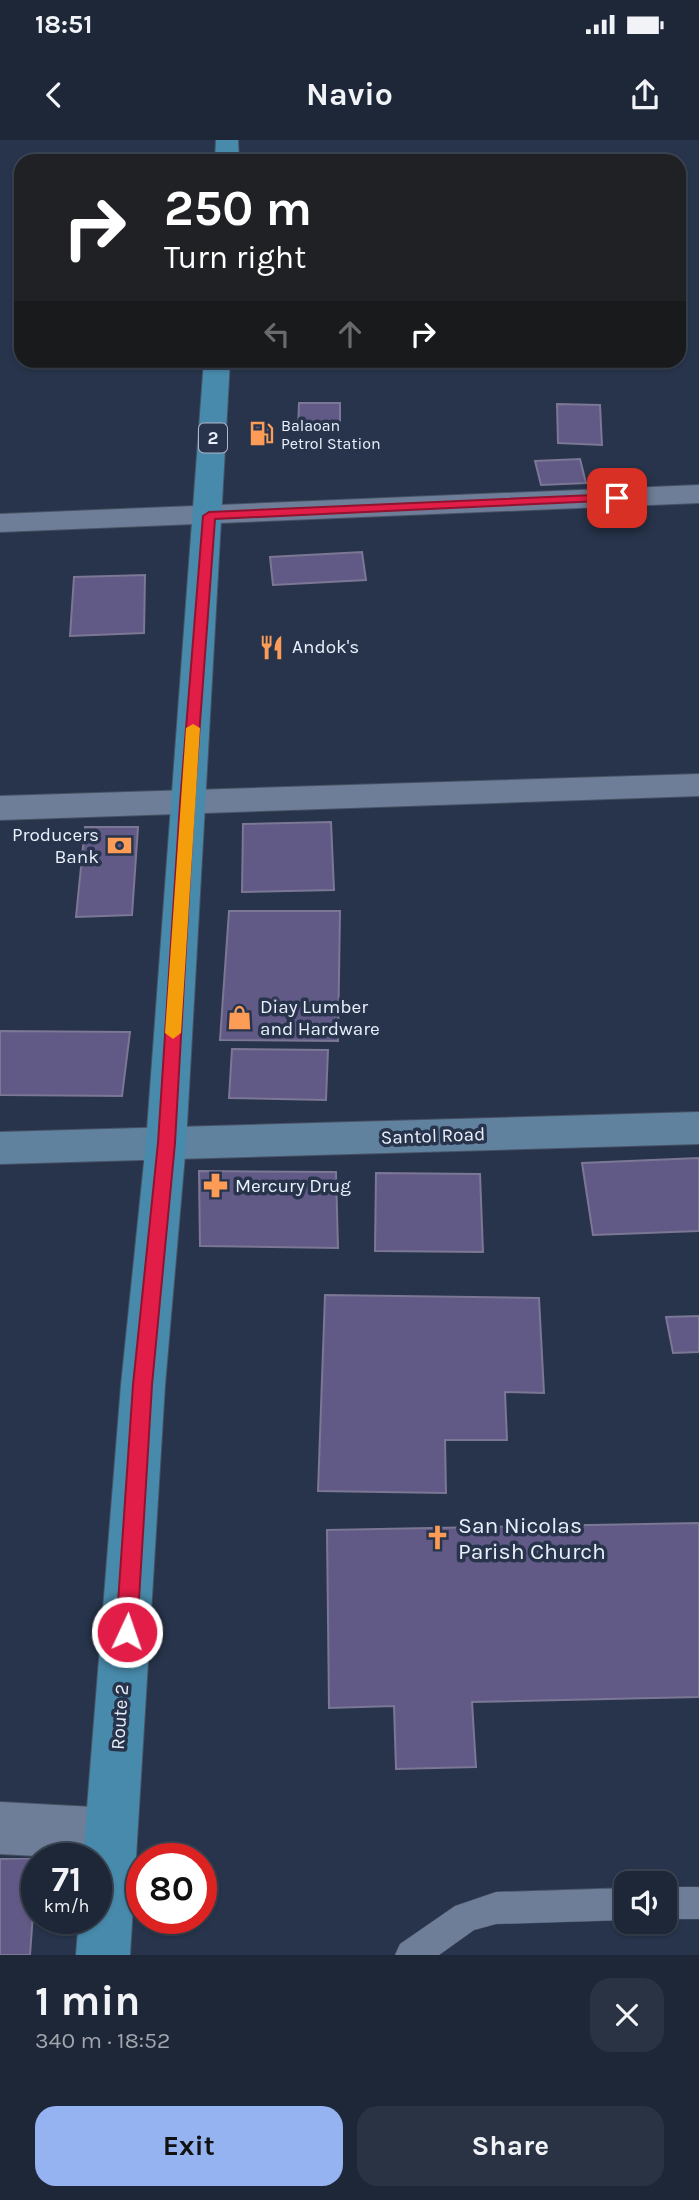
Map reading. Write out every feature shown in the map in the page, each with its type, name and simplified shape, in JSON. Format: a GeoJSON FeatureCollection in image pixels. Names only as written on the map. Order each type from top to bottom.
{"type":"FeatureCollection","features":[{"type":"Feature","properties":{"kind":"highway","name":"2"},"geometry":{"type":"LineString","coordinates":[[209,516],[218,368]]}},
{"type":"Feature","properties":{"kind":"highway","name":"Route 2"},"geometry":{"type":"LineString","coordinates":[[103,1955],[143,1385],[166,1143],[187,804],[209,516]]}},
{"type":"Feature","properties":{"kind":"main road","name":"Santol Road"},"geometry":{"type":"LineString","coordinates":[[0,1148],[699,1128]]}},
{"type":"Feature","properties":{"kind":"street"},"geometry":{"type":"LineString","coordinates":[[0,523],[699,494]]}},
{"type":"Feature","properties":{"kind":"street"},"geometry":{"type":"LineString","coordinates":[[0,808],[187,804],[699,785]]}},
{"type":"Feature","properties":{"kind":"street"},"geometry":{"type":"LineString","coordinates":[[0,1828],[111,1833]]}},
{"type":"Feature","properties":{"kind":"lane"},"geometry":{"type":"LineString","coordinates":[[677,1903],[699,1903]]}},
{"type":"Feature","properties":{"kind":"lane"},"geometry":{"type":"LineString","coordinates":[[411,1955],[467,1917],[496,1908],[614,1905]]}},
{"type":"Feature","properties":{"kind":"building"},"geometry":{"type":"Polygon","coordinates":[[[299,403],[340,403],[340,429],[298,429],[299,403]]]}},
{"type":"Feature","properties":{"kind":"building"},"geometry":{"type":"Polygon","coordinates":[[[557,404],[600,405],[602,445],[558,443],[557,404]]]}},
{"type":"Feature","properties":{"kind":"building","name":"Balaoan Petrol Station"},"geometry":{"type":"Polygon","coordinates":[[[252,425],[272,425],[270,443],[250,443],[252,425]]]}},
{"type":"Feature","properties":{"kind":"building"},"geometry":{"type":"Polygon","coordinates":[[[580,459],[586,483],[541,485],[535,461],[580,459]]]}},
{"type":"Feature","properties":{"kind":"building"},"geometry":{"type":"Polygon","coordinates":[[[362,552],[366,580],[273,585],[270,557],[362,552]]]}},
{"type":"Feature","properties":{"kind":"building"},"geometry":{"type":"Polygon","coordinates":[[[145,575],[144,633],[70,636],[74,577],[145,575]]]}},
{"type":"Feature","properties":{"kind":"building"},"geometry":{"type":"Polygon","coordinates":[[[331,822],[334,890],[242,892],[243,824],[331,822]]]}},
{"type":"Feature","properties":{"kind":"building"},"geometry":{"type":"Polygon","coordinates":[[[85,827],[138,827],[132,915],[76,917],[85,827]]]}},
{"type":"Feature","properties":{"kind":"building"},"geometry":{"type":"Polygon","coordinates":[[[229,911],[340,911],[338,1041],[220,1040],[229,911]]]}},
{"type":"Feature","properties":{"kind":"building"},"geometry":{"type":"Polygon","coordinates":[[[0,1031],[130,1032],[122,1096],[0,1095],[0,1031]]]}},
{"type":"Feature","properties":{"kind":"building"},"geometry":{"type":"Polygon","coordinates":[[[232,1049],[328,1050],[326,1100],[229,1098],[232,1049]]]}},
{"type":"Feature","properties":{"kind":"building"},"geometry":{"type":"Polygon","coordinates":[[[699,1158],[699,1231],[593,1235],[582,1163],[699,1158]]]}},
{"type":"Feature","properties":{"kind":"building"},"geometry":{"type":"Polygon","coordinates":[[[199,1171],[336,1172],[338,1248],[200,1246],[199,1171]]]}},
{"type":"Feature","properties":{"kind":"building"},"geometry":{"type":"Polygon","coordinates":[[[376,1173],[480,1174],[483,1252],[375,1251],[376,1173]]]}},
{"type":"Feature","properties":{"kind":"building"},"geometry":{"type":"Polygon","coordinates":[[[325,1295],[539,1298],[544,1393],[505,1392],[507,1440],[445,1440],[446,1493],[318,1491],[325,1295]]]}},
{"type":"Feature","properties":{"kind":"building"},"geometry":{"type":"Polygon","coordinates":[[[699,1316],[699,1352],[673,1353],[666,1317],[699,1316]]]}},
{"type":"Feature","properties":{"kind":"building"},"geometry":{"type":"Polygon","coordinates":[[[699,1523],[699,1697],[472,1702],[476,1767],[396,1769],[394,1706],[329,1708],[327,1530],[699,1523]]]}},
{"type":"Feature","properties":{"kind":"building"},"geometry":{"type":"Polygon","coordinates":[[[21,1858],[21,1934],[32,1934],[30,1955],[0,1955],[0,1859],[21,1858]]]}},
{"type":"Feature","properties":{"kind":"slow traffic"},"geometry":{"type":"LineString","coordinates":[[173,1033],[193,728]]}},
{"type":"Feature","properties":{"kind":"place","name":"Balaoan Petrol Station"},"geometry":{"type":"Point","coordinates":[261,434]}},
{"type":"Feature","properties":{"kind":"place","name":"Andok's"},"geometry":{"type":"Point","coordinates":[272,647]}},
{"type":"Feature","properties":{"kind":"place","name":"Producers Bank"},"geometry":{"type":"Point","coordinates":[119,846]}},
{"type":"Feature","properties":{"kind":"place","name":"Diay Lumber and Hardware"},"geometry":{"type":"Point","coordinates":[240,1018]}},
{"type":"Feature","properties":{"kind":"place","name":"Mercury Drug"},"geometry":{"type":"Point","coordinates":[215,1186]}},
{"type":"Feature","properties":{"kind":"place","name":"San Nicolas Parish Church"},"geometry":{"type":"Point","coordinates":[438,1538]}},
{"type":"Feature","properties":{"kind":"route"},"geometry":{"type":"LineString","coordinates":[[127,1632],[143,1385],[166,1143],[187,804],[209,516],[617,498]]}}]}
